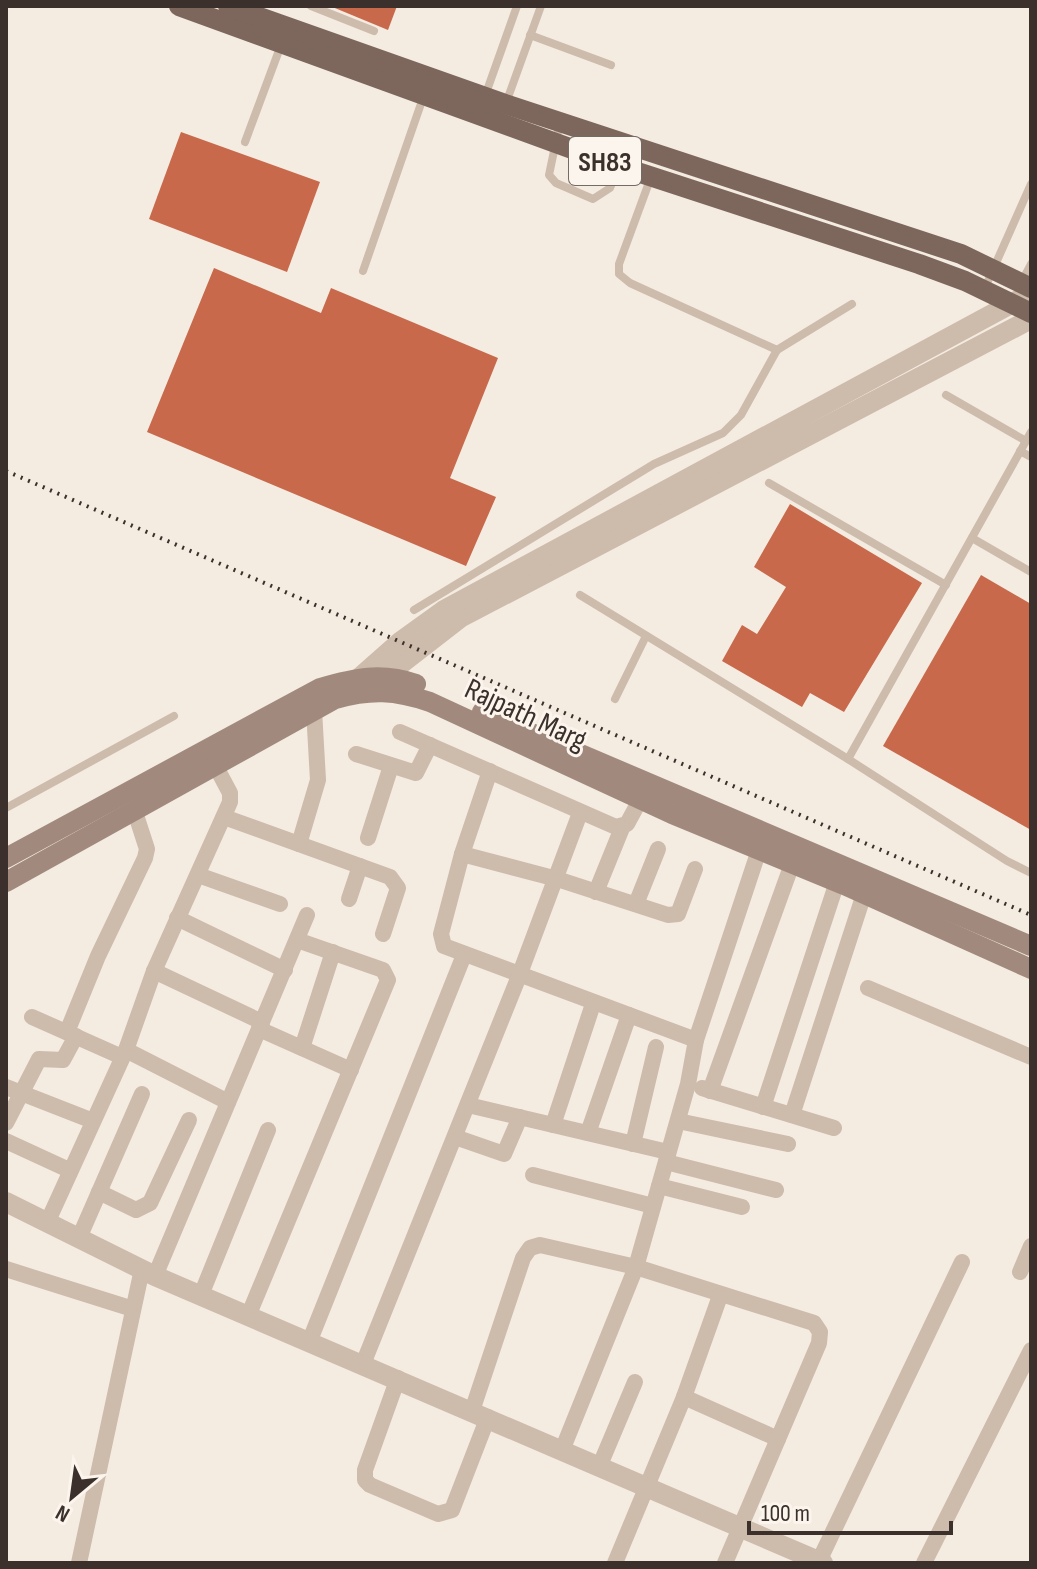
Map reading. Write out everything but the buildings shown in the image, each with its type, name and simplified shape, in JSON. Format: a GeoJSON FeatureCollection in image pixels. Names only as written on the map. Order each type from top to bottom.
{"type":"FeatureCollection","features":[{"type":"Feature","properties":{"kind":"main road","name":"SH83"},"geometry":{"type":"LineString","coordinates":[[179,6],[424,94],[557,132],[628,144],[813,204],[995,269],[1028,288]]}},
{"type":"Feature","properties":{"kind":"main road","name":"SH83"},"geometry":{"type":"LineString","coordinates":[[236,7],[505,104],[619,166],[919,264],[983,290],[1031,316]]}},
{"type":"Feature","properties":{"kind":"main road","name":"Rajpath Marg"},"geometry":{"type":"LineString","coordinates":[[6,858],[320,688],[363,684],[386,675],[430,688],[1031,946]]}},
{"type":"Feature","properties":{"kind":"main road","name":"Rajpath Marg"},"geometry":{"type":"LineString","coordinates":[[363,684],[430,702],[640,800],[837,882],[1031,969]]}},
{"type":"Feature","properties":{"kind":"main road"},"geometry":{"type":"LineString","coordinates":[[6,882],[214,763],[335,699]]}},
{"type":"Feature","properties":{"kind":"street"},"geometry":{"type":"LineString","coordinates":[[335,699],[363,684],[444,610],[1008,302],[1028,288]]}},
{"type":"Feature","properties":{"kind":"street"},"geometry":{"type":"LineString","coordinates":[[386,675],[460,618],[1031,316]]}},
{"type":"Feature","properties":{"kind":"street"},"geometry":{"type":"LineString","coordinates":[[299,844],[318,780],[314,710]]}},
{"type":"Feature","properties":{"kind":"street"},"geometry":{"type":"LineString","coordinates":[[400,732],[580,813],[622,828]]}},
{"type":"Feature","properties":{"kind":"street"},"geometry":{"type":"LineString","coordinates":[[356,754],[416,773],[430,745]]}},
{"type":"Feature","properties":{"kind":"street"},"geometry":{"type":"LineString","coordinates":[[47,1223],[124,1054],[154,971],[224,817],[230,793],[214,763]]}},
{"type":"Feature","properties":{"kind":"street"},"geometry":{"type":"LineString","coordinates":[[368,838],[391,766]]}},
{"type":"Feature","properties":{"kind":"street"},"geometry":{"type":"LineString","coordinates":[[490,771],[462,854],[440,940],[444,946],[696,1040]]}},
{"type":"Feature","properties":{"kind":"street"},"geometry":{"type":"LineString","coordinates":[[596,892],[622,828],[640,800]]}},
{"type":"Feature","properties":{"kind":"street"},"geometry":{"type":"LineString","coordinates":[[6,1123],[13,1090],[39,1059],[63,1060],[98,956],[145,858],[147,849],[134,809]]}},
{"type":"Feature","properties":{"kind":"street"},"geometry":{"type":"LineString","coordinates":[[363,1364],[519,976],[580,813]]}},
{"type":"Feature","properties":{"kind":"street"},"geometry":{"type":"LineString","coordinates":[[224,817],[397,882],[398,888],[383,934]]}},
{"type":"Feature","properties":{"kind":"street"},"geometry":{"type":"LineString","coordinates":[[636,904],[658,849]]}},
{"type":"Feature","properties":{"kind":"street"},"geometry":{"type":"LineString","coordinates":[[563,1448],[636,1267],[688,1084],[696,1040],[759,850]]}},
{"type":"Feature","properties":{"kind":"street"},"geometry":{"type":"LineString","coordinates":[[462,854],[557,879],[668,915],[678,914],[695,869]]}},
{"type":"Feature","properties":{"kind":"street"},"geometry":{"type":"LineString","coordinates":[[710,1091],[792,864]]}},
{"type":"Feature","properties":{"kind":"street"},"geometry":{"type":"LineString","coordinates":[[349,899],[360,866]]}},
{"type":"Feature","properties":{"kind":"street"},"geometry":{"type":"LineString","coordinates":[[198,875],[280,904]]}},
{"type":"Feature","properties":{"kind":"street"},"geometry":{"type":"LineString","coordinates":[[763,1107],[837,882]]}},
{"type":"Feature","properties":{"kind":"street"},"geometry":{"type":"LineString","coordinates":[[792,1115],[864,894]]}},
{"type":"Feature","properties":{"kind":"street"},"geometry":{"type":"LineString","coordinates":[[79,1563],[133,1309],[228,1102],[307,915]]}},
{"type":"Feature","properties":{"kind":"street"},"geometry":{"type":"LineString","coordinates":[[177,918],[285,970]]}},
{"type":"Feature","properties":{"kind":"street"},"geometry":{"type":"LineString","coordinates":[[249,1314],[388,974],[297,940]]}},
{"type":"Feature","properties":{"kind":"street"},"geometry":{"type":"LineString","coordinates":[[302,1048],[333,952]]}},
{"type":"Feature","properties":{"kind":"street"},"geometry":{"type":"LineString","coordinates":[[310,1340],[464,955]]}},
{"type":"Feature","properties":{"kind":"street"},"geometry":{"type":"LineString","coordinates":[[154,971],[351,1070]]}},
{"type":"Feature","properties":{"kind":"street"},"geometry":{"type":"LineString","coordinates":[[868,988],[1031,1057]]}},
{"type":"Feature","properties":{"kind":"street"},"geometry":{"type":"LineString","coordinates":[[553,1125],[593,1004]]}},
{"type":"Feature","properties":{"kind":"street"},"geometry":{"type":"LineString","coordinates":[[588,1133],[629,1015]]}},
{"type":"Feature","properties":{"kind":"street"},"geometry":{"type":"LineString","coordinates":[[32,1017],[124,1054],[228,1102]]}},
{"type":"Feature","properties":{"kind":"street"},"geometry":{"type":"LineString","coordinates":[[633,1144],[656,1047]]}},
{"type":"Feature","properties":{"kind":"street"},"geometry":{"type":"LineString","coordinates":[[688,1084],[834,1128]]}},
{"type":"Feature","properties":{"kind":"street"},"geometry":{"type":"LineString","coordinates":[[13,1090],[93,1121]]}},
{"type":"Feature","properties":{"kind":"street"},"geometry":{"type":"LineString","coordinates":[[79,1238],[142,1094]]}},
{"type":"Feature","properties":{"kind":"street"},"geometry":{"type":"LineString","coordinates":[[468,1105],[633,1144],[776,1190]]}},
{"type":"Feature","properties":{"kind":"street"},"geometry":{"type":"LineString","coordinates":[[455,1137],[504,1154],[520,1117]]}},
{"type":"Feature","properties":{"kind":"street"},"geometry":{"type":"LineString","coordinates":[[99,1192],[136,1210],[144,1208],[150,1203],[189,1120]]}},
{"type":"Feature","properties":{"kind":"street"},"geometry":{"type":"LineString","coordinates":[[678,1121],[788,1144]]}},
{"type":"Feature","properties":{"kind":"street"},"geometry":{"type":"LineString","coordinates":[[201,1295],[268,1130]]}},
{"type":"Feature","properties":{"kind":"street"},"geometry":{"type":"LineString","coordinates":[[6,1141],[69,1170]]}},
{"type":"Feature","properties":{"kind":"street"},"geometry":{"type":"LineString","coordinates":[[533,1175],[653,1206]]}},
{"type":"Feature","properties":{"kind":"street"},"geometry":{"type":"LineString","coordinates":[[659,1186],[742,1207]]}},
{"type":"Feature","properties":{"kind":"street"},"geometry":{"type":"LineString","coordinates":[[6,1202],[148,1272],[563,1448],[821,1562],[962,1262]]}},
{"type":"Feature","properties":{"kind":"street"},"geometry":{"type":"LineString","coordinates":[[398,1378],[365,1470],[365,1480],[438,1514],[452,1510],[523,1258],[530,1248],[540,1245],[636,1267],[720,1296],[800,1316],[814,1323],[820,1332],[819,1343],[725,1563]]}},
{"type":"Feature","properties":{"kind":"street"},"geometry":{"type":"LineString","coordinates":[[1020,1272],[1031,1246]]}},
{"type":"Feature","properties":{"kind":"street"},"geometry":{"type":"LineString","coordinates":[[6,1269],[133,1309]]}},
{"type":"Feature","properties":{"kind":"street"},"geometry":{"type":"LineString","coordinates":[[615,1563],[684,1397],[720,1296]]}},
{"type":"Feature","properties":{"kind":"street"},"geometry":{"type":"LineString","coordinates":[[924,1563],[1031,1350]]}},
{"type":"Feature","properties":{"kind":"street"},"geometry":{"type":"LineString","coordinates":[[600,1465],[635,1382]]}},
{"type":"Feature","properties":{"kind":"street"},"geometry":{"type":"LineString","coordinates":[[684,1397],[778,1439]]}},
{"type":"Feature","properties":{"kind":"lane"},"geometry":{"type":"LineString","coordinates":[[311,6],[374,31]]}},
{"type":"Feature","properties":{"kind":"lane"},"geometry":{"type":"LineString","coordinates":[[485,97],[517,6]]}},
{"type":"Feature","properties":{"kind":"lane"},"geometry":{"type":"LineString","coordinates":[[505,104],[541,6]]}},
{"type":"Feature","properties":{"kind":"lane"},"geometry":{"type":"LineString","coordinates":[[530,35],[611,65]]}},
{"type":"Feature","properties":{"kind":"lane"},"geometry":{"type":"LineString","coordinates":[[245,142],[281,43]]}},
{"type":"Feature","properties":{"kind":"lane"},"geometry":{"type":"LineString","coordinates":[[363,271],[424,94]]}},
{"type":"Feature","properties":{"kind":"lane"},"geometry":{"type":"LineString","coordinates":[[557,132],[547,171],[552,180],[593,199],[606,194],[628,144]]}},
{"type":"Feature","properties":{"kind":"lane"},"geometry":{"type":"LineString","coordinates":[[651,176],[619,264],[619,274],[630,283],[777,350]]}},
{"type":"Feature","properties":{"kind":"lane"},"geometry":{"type":"LineString","coordinates":[[983,290],[1031,184]]}},
{"type":"Feature","properties":{"kind":"lane"},"geometry":{"type":"LineString","coordinates":[[1028,288],[1031,264]]}},
{"type":"Feature","properties":{"kind":"lane"},"geometry":{"type":"LineString","coordinates":[[414,610],[654,464],[701,447],[723,433],[741,415],[777,350],[852,304]]}},
{"type":"Feature","properties":{"kind":"lane"},"geometry":{"type":"LineString","coordinates":[[946,395],[1026,441]]}},
{"type":"Feature","properties":{"kind":"lane"},"geometry":{"type":"LineString","coordinates":[[848,759],[1031,432]]}},
{"type":"Feature","properties":{"kind":"lane"},"geometry":{"type":"LineString","coordinates":[[1020,451],[1031,457]]}},
{"type":"Feature","properties":{"kind":"lane"},"geometry":{"type":"LineString","coordinates":[[769,483],[946,585]]}},
{"type":"Feature","properties":{"kind":"lane"},"geometry":{"type":"LineString","coordinates":[[972,538],[1031,572]]}},
{"type":"Feature","properties":{"kind":"lane"},"geometry":{"type":"LineString","coordinates":[[580,595],[1031,873]]}},
{"type":"Feature","properties":{"kind":"lane"},"geometry":{"type":"LineString","coordinates":[[615,699],[646,636]]}},
{"type":"Feature","properties":{"kind":"lane"},"geometry":{"type":"LineString","coordinates":[[6,808],[174,716]]}},
{"type":"Feature","properties":{"kind":"railway"},"geometry":{"type":"LineString","coordinates":[[6,471],[1031,915]]}}]}
